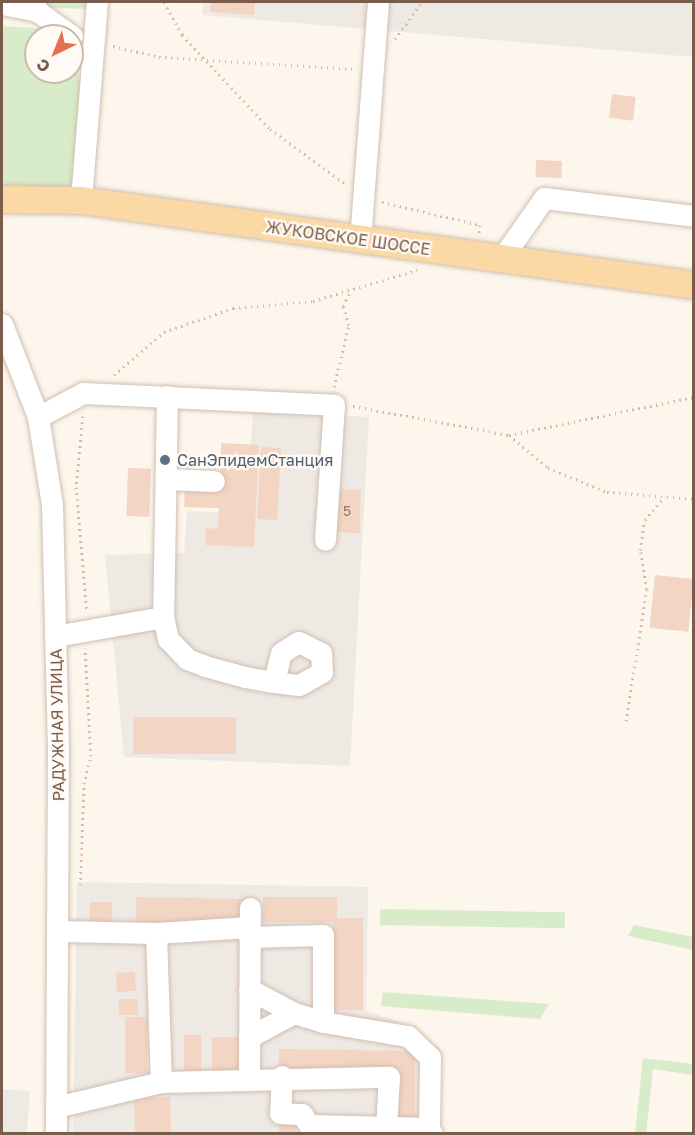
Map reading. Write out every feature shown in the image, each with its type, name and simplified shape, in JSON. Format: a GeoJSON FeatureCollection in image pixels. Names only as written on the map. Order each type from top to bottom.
{"type":"FeatureCollection","features":[{"type":"Feature","properties":{"kind":"main road","name":"ЖУКОВСКОЕ ШОССЕ"},"geometry":{"type":"LineString","coordinates":[[2,199],[81,200],[360,241],[693,285]]}},
{"type":"Feature","properties":{"kind":"street"},"geometry":{"type":"LineString","coordinates":[[81,200],[97,2]]}},
{"type":"Feature","properties":{"kind":"street"},"geometry":{"type":"LineString","coordinates":[[360,241],[378,2]]}},
{"type":"Feature","properties":{"kind":"street"},"geometry":{"type":"LineString","coordinates":[[2,4],[36,6],[58,24]]}},
{"type":"Feature","properties":{"kind":"street"},"geometry":{"type":"LineString","coordinates":[[84,42],[93,46]]}},
{"type":"Feature","properties":{"kind":"street"},"geometry":{"type":"LineString","coordinates":[[489,257],[544,198],[693,216]]}},
{"type":"Feature","properties":{"kind":"street","name":"РАДУЖНАЯ УЛИЦА"},"geometry":{"type":"LineString","coordinates":[[2,324],[38,417],[52,504],[59,931],[56,1134]]}},
{"type":"Feature","properties":{"kind":"street"},"geometry":{"type":"LineString","coordinates":[[38,417],[90,393],[334,405],[326,540]]}},
{"type":"Feature","properties":{"kind":"street"},"geometry":{"type":"LineString","coordinates":[[167,396],[163,617],[168,639],[187,659],[274,682]]}},
{"type":"Feature","properties":{"kind":"street"},"geometry":{"type":"LineString","coordinates":[[166,479],[214,481]]}},
{"type":"Feature","properties":{"kind":"street"},"geometry":{"type":"LineString","coordinates":[[55,636],[163,617]]}},
{"type":"Feature","properties":{"kind":"street"},"geometry":{"type":"LineString","coordinates":[[59,931],[156,933],[249,924],[323,935],[323,1022]]}},
{"type":"Feature","properties":{"kind":"street"},"geometry":{"type":"LineString","coordinates":[[249,924],[249,1080]]}},
{"type":"Feature","properties":{"kind":"street"},"geometry":{"type":"LineString","coordinates":[[156,933],[161,1082]]}},
{"type":"Feature","properties":{"kind":"street"},"geometry":{"type":"LineString","coordinates":[[249,989],[294,1013],[323,1022],[408,1036],[430,1057],[431,1131],[309,1125],[302,1113],[280,1113],[282,1076]]}},
{"type":"Feature","properties":{"kind":"street"},"geometry":{"type":"LineString","coordinates":[[249,1038],[294,1013]]}},
{"type":"Feature","properties":{"kind":"street"},"geometry":{"type":"LineString","coordinates":[[56,1107],[161,1082],[249,1080],[282,1076],[389,1077],[386,1127]]}},
{"type":"Feature","properties":{"kind":"path"},"geometry":{"type":"LineString","coordinates":[[164,2],[182,35],[211,61],[270,129],[364,197],[480,225],[489,257]]}},
{"type":"Feature","properties":{"kind":"path"},"geometry":{"type":"LineString","coordinates":[[393,42],[422,2]]}},
{"type":"Feature","properties":{"kind":"path"},"geometry":{"type":"LineString","coordinates":[[93,46],[159,57],[373,70]]}},
{"type":"Feature","properties":{"kind":"path"},"geometry":{"type":"LineString","coordinates":[[80,885],[84,784],[91,756],[87,630],[76,487],[90,393],[126,369],[164,332],[232,308],[350,292],[390,275],[428,271]]}},
{"type":"Feature","properties":{"kind":"path"},"geometry":{"type":"LineString","coordinates":[[350,292],[343,306],[349,325],[335,369],[334,405],[388,409],[509,435],[693,397]]}},
{"type":"Feature","properties":{"kind":"path"},"geometry":{"type":"LineString","coordinates":[[509,435],[548,468],[607,492],[693,499]]}},
{"type":"Feature","properties":{"kind":"path"},"geometry":{"type":"LineString","coordinates":[[626,721],[647,589],[640,550],[645,520],[664,497]]}},
{"type":"Feature","properties":{"kind":"shaded area"},"geometry":{"type":"Polygon","coordinates":[[[203,2],[693,2],[693,57],[202,15],[203,2]]]}},
{"type":"Feature","properties":{"kind":"shaded area"},"geometry":{"type":"Polygon","coordinates":[[[253,411],[369,417],[350,766],[124,757],[105,555],[184,553],[187,511],[247,514],[253,411]]]}},
{"type":"Feature","properties":{"kind":"shaded area"},"geometry":{"type":"Polygon","coordinates":[[[77,882],[368,887],[366,1011],[405,1024],[440,1048],[439,1133],[73,1134],[77,882]]]}},
{"type":"Feature","properties":{"kind":"shaded area"},"geometry":{"type":"Polygon","coordinates":[[[2,1089],[30,1091],[27,1134],[2,1133],[2,1089]]]}},
{"type":"Feature","properties":{"kind":"green space"},"geometry":{"type":"Polygon","coordinates":[[[44,2],[90,2],[90,9],[49,8],[44,2]]]}},
{"type":"Feature","properties":{"kind":"green space"},"geometry":{"type":"Polygon","coordinates":[[[2,26],[24,27],[24,84],[80,84],[83,102],[76,181],[60,194],[2,193],[2,26]]]}},
{"type":"Feature","properties":{"kind":"green space"},"geometry":{"type":"Polygon","coordinates":[[[380,909],[565,912],[565,928],[380,925],[380,909]]]}},
{"type":"Feature","properties":{"kind":"green space"},"geometry":{"type":"Polygon","coordinates":[[[634,925],[693,937],[693,950],[628,936],[634,925]]]}},
{"type":"Feature","properties":{"kind":"green space"},"geometry":{"type":"Polygon","coordinates":[[[383,992],[549,1004],[540,1019],[381,1006],[383,992]]]}},
{"type":"Feature","properties":{"kind":"green space"},"geometry":{"type":"Polygon","coordinates":[[[643,1058],[693,1064],[693,1075],[653,1069],[646,1133],[635,1133],[643,1058]]]}},
{"type":"Feature","properties":{"kind":"building"},"geometry":{"type":"Polygon","coordinates":[[[211,2],[255,2],[254,15],[210,12],[211,2]]]}},
{"type":"Feature","properties":{"kind":"building"},"geometry":{"type":"Polygon","coordinates":[[[612,94],[636,97],[633,121],[609,118],[612,94]]]}},
{"type":"Feature","properties":{"kind":"building"},"geometry":{"type":"Polygon","coordinates":[[[536,160],[562,161],[561,178],[535,177],[536,160]]]}},
{"type":"Feature","properties":{"kind":"building"},"geometry":{"type":"Polygon","coordinates":[[[221,443],[259,445],[254,547],[205,545],[206,528],[218,529],[219,508],[184,507],[185,486],[220,488],[221,443]]]}},
{"type":"Feature","properties":{"kind":"building"},"geometry":{"type":"Polygon","coordinates":[[[261,447],[281,448],[277,520],[257,519],[261,447]]]}},
{"type":"Feature","properties":{"kind":"building"},"geometry":{"type":"Polygon","coordinates":[[[128,468],[151,469],[149,517],[126,516],[128,468]]]}},
{"type":"Feature","properties":{"kind":"building"},"geometry":{"type":"Polygon","coordinates":[[[335,489],[361,490],[359,533],[333,532],[335,489]]]}},
{"type":"Feature","properties":{"kind":"building"},"geometry":{"type":"Polygon","coordinates":[[[655,575],[694,579],[688,632],[649,628],[655,575]]]}},
{"type":"Feature","properties":{"kind":"building"},"geometry":{"type":"Polygon","coordinates":[[[133,717],[236,717],[236,754],[133,754],[133,717]]]}},
{"type":"Feature","properties":{"kind":"building"},"geometry":{"type":"Polygon","coordinates":[[[136,897],[244,899],[244,924],[136,922],[136,897]]]}},
{"type":"Feature","properties":{"kind":"building"},"geometry":{"type":"Polygon","coordinates":[[[263,897],[337,897],[337,918],[363,918],[363,1010],[333,1010],[333,922],[263,922],[263,897]]]}},
{"type":"Feature","properties":{"kind":"building"},"geometry":{"type":"Polygon","coordinates":[[[90,902],[112,902],[112,923],[90,923],[90,902]]]}},
{"type":"Feature","properties":{"kind":"building"},"geometry":{"type":"Polygon","coordinates":[[[135,972],[136,991],[117,992],[116,973],[135,972]]]}},
{"type":"Feature","properties":{"kind":"building"},"geometry":{"type":"Polygon","coordinates":[[[119,999],[138,999],[138,1015],[119,1015],[119,999]]]}},
{"type":"Feature","properties":{"kind":"building"},"geometry":{"type":"Polygon","coordinates":[[[125,1017],[147,1017],[147,1073],[125,1073],[125,1017]]]}},
{"type":"Feature","properties":{"kind":"building"},"geometry":{"type":"Polygon","coordinates":[[[184,1035],[201,1035],[201,1071],[184,1071],[184,1035]]]}},
{"type":"Feature","properties":{"kind":"building"},"geometry":{"type":"Polygon","coordinates":[[[212,1037],[246,1037],[246,1074],[212,1074],[212,1037]]]}},
{"type":"Feature","properties":{"kind":"building"},"geometry":{"type":"Polygon","coordinates":[[[279,1049],[415,1051],[415,1120],[396,1120],[396,1071],[279,1069],[279,1049]]]}},
{"type":"Feature","properties":{"kind":"building"},"geometry":{"type":"Polygon","coordinates":[[[170,1097],[171,1134],[135,1134],[134,1098],[170,1097]]]}},
{"type":"Feature","properties":{"kind":"building"},"geometry":{"type":"Polygon","coordinates":[[[279,1122],[295,1122],[295,1134],[279,1134],[279,1122]]]}},
{"type":"Feature","properties":{"kind":"place","name":"СанЭпидемСтанция"},"geometry":{"type":"Point","coordinates":[165,460]}}]}
